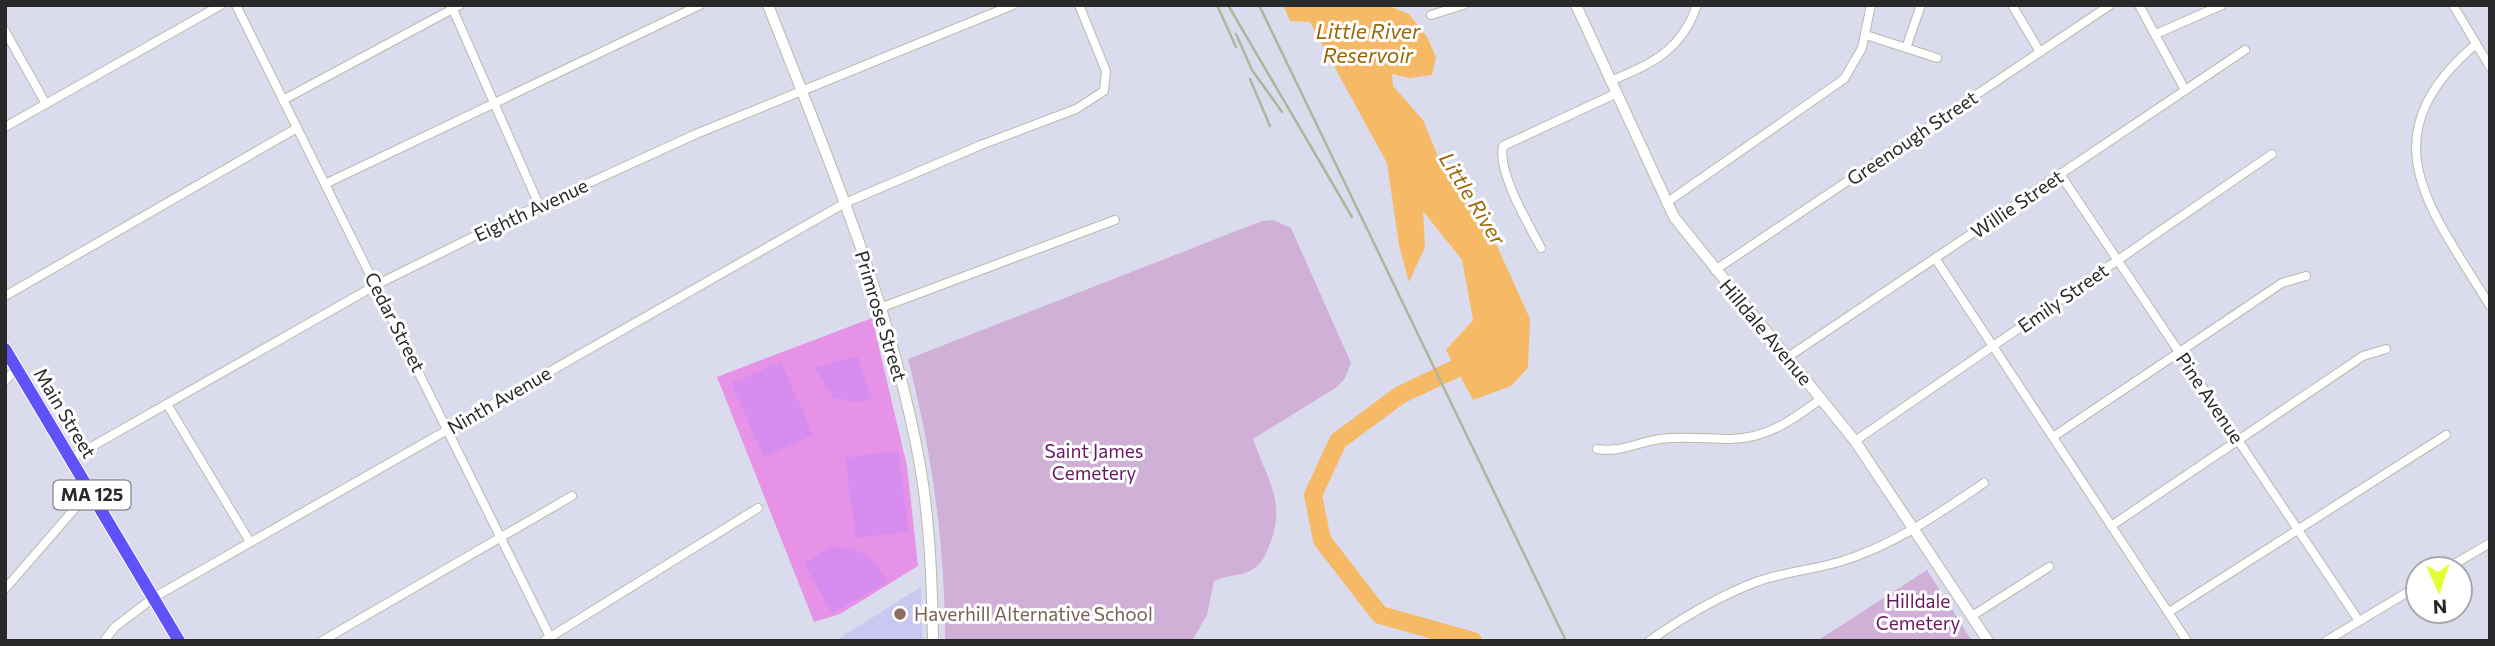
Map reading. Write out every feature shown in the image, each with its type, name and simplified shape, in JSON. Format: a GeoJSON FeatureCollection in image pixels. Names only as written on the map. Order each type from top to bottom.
{"type":"FeatureCollection","features":[{"type":"Feature","properties":{"kind":"main road","name":"Primrose Street"},"geometry":{"type":"LineString","coordinates":[[768,5],[845,203],[898,368],[920,467],[932,571],[933,641]]}},
{"type":"Feature","properties":{"kind":"main road","name":"Hilldale Avenue"},"geometry":{"type":"LineString","coordinates":[[1576,5],[1666,203],[1714,271],[1822,398],[1854,441],[1916,529],[1988,641]]}},
{"type":"Feature","properties":{"kind":"main road","name":"Main Street"},"geometry":{"type":"LineString","coordinates":[[5,349],[179,641]]}},
{"type":"Feature","properties":{"kind":"street"},"geometry":{"type":"LineString","coordinates":[[5,127],[221,5]]}},
{"type":"Feature","properties":{"kind":"street","name":"Cedar Street"},"geometry":{"type":"LineString","coordinates":[[236,5],[448,429],[549,640]]}},
{"type":"Feature","properties":{"kind":"street"},"geometry":{"type":"LineString","coordinates":[[325,184],[700,5]]}},
{"type":"Feature","properties":{"kind":"street","name":"Eighth Avenue"},"geometry":{"type":"LineString","coordinates":[[70,459],[376,285],[539,205],[696,134],[1013,5]]}},
{"type":"Feature","properties":{"kind":"street","name":"Ninth Avenue"},"geometry":{"type":"LineString","coordinates":[[104,641],[115,627],[153,598],[845,203],[981,145],[1076,109],[1104,91],[1106,71],[1079,5]]}},
{"type":"Feature","properties":{"kind":"street"},"geometry":{"type":"LineString","coordinates":[[1431,15],[1462,5]]}},
{"type":"Feature","properties":{"kind":"street"},"geometry":{"type":"LineString","coordinates":[[1610,81],[1647,66],[1672,50],[1688,27],[1697,5]]}},
{"type":"Feature","properties":{"kind":"street"},"geometry":{"type":"LineString","coordinates":[[1666,203],[1834,88],[1852,68],[1866,35],[1871,5]]}},
{"type":"Feature","properties":{"kind":"street"},"geometry":{"type":"LineString","coordinates":[[1906,48],[1921,5]]}},
{"type":"Feature","properties":{"kind":"street"},"geometry":{"type":"LineString","coordinates":[[2012,5],[2040,52]]}},
{"type":"Feature","properties":{"kind":"street","name":"Greenough Street"},"geometry":{"type":"LineString","coordinates":[[1714,271],[2110,5]]}},
{"type":"Feature","properties":{"kind":"street"},"geometry":{"type":"LineString","coordinates":[[2139,5],[2185,90]]}},
{"type":"Feature","properties":{"kind":"street"},"geometry":{"type":"LineString","coordinates":[[2156,34],[2222,5]]}},
{"type":"Feature","properties":{"kind":"street"},"geometry":{"type":"LineString","coordinates":[[2454,5],[2490,67]]}},
{"type":"Feature","properties":{"kind":"street"},"geometry":{"type":"LineString","coordinates":[[283,100],[454,7],[539,205]]}},
{"type":"Feature","properties":{"kind":"street"},"geometry":{"type":"LineString","coordinates":[[5,31],[46,104]]}},
{"type":"Feature","properties":{"kind":"street"},"geometry":{"type":"LineString","coordinates":[[1866,35],[1937,58]]}},
{"type":"Feature","properties":{"kind":"street"},"geometry":{"type":"LineString","coordinates":[[2476,44],[2448,67],[2435,85],[2420,115],[2416,165],[2421,185],[2439,222],[2490,306]]}},
{"type":"Feature","properties":{"kind":"street","name":"Willie Street"},"geometry":{"type":"LineString","coordinates":[[1788,357],[2245,50]]}},
{"type":"Feature","properties":{"kind":"street"},"geometry":{"type":"LineString","coordinates":[[1541,248],[1512,187],[1501,154],[1503,146],[1615,94]]}},
{"type":"Feature","properties":{"kind":"street"},"geometry":{"type":"LineString","coordinates":[[5,296],[298,128]]}},
{"type":"Feature","properties":{"kind":"street","name":"Emily Street"},"geometry":{"type":"LineString","coordinates":[[1854,441],[2272,154]]}},
{"type":"Feature","properties":{"kind":"street","name":"Pine Avenue"},"geometry":{"type":"LineString","coordinates":[[2060,174],[2360,621]]}},
{"type":"Feature","properties":{"kind":"street"},"geometry":{"type":"LineString","coordinates":[[880,308],[1115,220]]}},
{"type":"Feature","properties":{"kind":"street"},"geometry":{"type":"LineString","coordinates":[[1936,258],[2187,641]]}},
{"type":"Feature","properties":{"kind":"street"},"geometry":{"type":"LineString","coordinates":[[2053,437],[2282,282],[2306,276]]}},
{"type":"Feature","properties":{"kind":"street"},"geometry":{"type":"LineString","coordinates":[[2111,526],[2363,355],[2386,349]]}},
{"type":"Feature","properties":{"kind":"street"},"geometry":{"type":"LineString","coordinates":[[5,381],[16,369]]}},
{"type":"Feature","properties":{"kind":"street"},"geometry":{"type":"LineString","coordinates":[[1597,449],[1613,451],[1657,440],[1696,436],[1731,439],[1760,435],[1787,423],[1822,398]]}},
{"type":"Feature","properties":{"kind":"street"},"geometry":{"type":"LineString","coordinates":[[166,404],[250,542]]}},
{"type":"Feature","properties":{"kind":"street"},"geometry":{"type":"LineString","coordinates":[[2169,612],[2446,435]]}},
{"type":"Feature","properties":{"kind":"street"},"geometry":{"type":"LineString","coordinates":[[1649,641],[1713,602],[1756,582],[1839,562],[1916,529],[1984,483]]}},
{"type":"Feature","properties":{"kind":"street"},"geometry":{"type":"LineString","coordinates":[[5,589],[89,491]]}},
{"type":"Feature","properties":{"kind":"street"},"geometry":{"type":"LineString","coordinates":[[321,641],[572,496]]}},
{"type":"Feature","properties":{"kind":"street"},"geometry":{"type":"LineString","coordinates":[[549,640],[758,509]]}},
{"type":"Feature","properties":{"kind":"street"},"geometry":{"type":"LineString","coordinates":[[2470,555],[2490,543]]}},
{"type":"Feature","properties":{"kind":"street"},"geometry":{"type":"LineString","coordinates":[[1972,616],[2049,567]]}},
{"type":"Feature","properties":{"kind":"street"},"geometry":{"type":"LineString","coordinates":[[2326,641],[2404,594]]}},
{"type":"Feature","properties":{"kind":"shaded area"},"geometry":{"type":"Polygon","coordinates":[[[872,318],[907,466],[918,566],[840,614],[814,622],[717,377],[872,318]]]}},
{"type":"Feature","properties":{"kind":"shaded area"},"geometry":{"type":"Polygon","coordinates":[[[857,356],[872,398],[858,402],[833,398],[815,368],[857,356]]]}},
{"type":"Feature","properties":{"kind":"shaded area"},"geometry":{"type":"Polygon","coordinates":[[[781,362],[813,435],[764,457],[731,383],[781,362]]]}},
{"type":"Feature","properties":{"kind":"shaded area"},"geometry":{"type":"Polygon","coordinates":[[[898,451],[909,531],[856,538],[845,458],[898,451]]]}},
{"type":"Feature","properties":{"kind":"shaded area"},"geometry":{"type":"Polygon","coordinates":[[[832,547],[851,549],[865,555],[877,566],[887,582],[832,613],[804,563],[832,547]]]}},
{"type":"Feature","properties":{"kind":"shaded area","name":"Haverhill Alternative School"},"geometry":{"type":"Polygon","coordinates":[[[921,587],[922,641],[835,641],[921,587]]]}},
{"type":"Feature","properties":{"kind":"green space","name":"Saint James Cemetery"},"geometry":{"type":"Polygon","coordinates":[[[1273,220],[1291,228],[1351,363],[1345,378],[1337,387],[1253,439],[1273,489],[1276,514],[1271,541],[1261,562],[1250,571],[1214,581],[1207,615],[1192,641],[945,641],[943,569],[936,499],[908,359],[1262,221],[1273,220]]]}},
{"type":"Feature","properties":{"kind":"green space","name":"Hilldale Cemetery"},"geometry":{"type":"Polygon","coordinates":[[[1927,570],[1972,641],[1817,641],[1927,570]]]}},
{"type":"Feature","properties":{"kind":"water","name":"Little River Reservoir"},"geometry":{"type":"Polygon","coordinates":[[[1283,5],[1386,5],[1409,14],[1427,37],[1436,57],[1432,75],[1409,78],[1392,74],[1393,86],[1423,120],[1441,164],[1497,246],[1530,319],[1528,368],[1511,386],[1473,400],[1446,350],[1473,320],[1462,260],[1423,211],[1425,247],[1409,282],[1399,245],[1387,163],[1310,22],[1290,21],[1283,5]]]}},
{"type":"Feature","properties":{"kind":"waterway","name":"Little River"},"geometry":{"type":"LineString","coordinates":[[1473,641],[1380,615],[1322,540],[1313,495],[1338,441],[1400,395],[1476,359]]}},
{"type":"Feature","properties":{"kind":"railway"},"geometry":{"type":"LineString","coordinates":[[1217,5],[1236,47]]}},
{"type":"Feature","properties":{"kind":"railway"},"geometry":{"type":"LineString","coordinates":[[1228,5],[1352,217]]}},
{"type":"Feature","properties":{"kind":"railway"},"geometry":{"type":"LineString","coordinates":[[1259,5],[1566,641]]}},
{"type":"Feature","properties":{"kind":"railway"},"geometry":{"type":"LineString","coordinates":[[1236,34],[1252,70],[1282,112]]}},
{"type":"Feature","properties":{"kind":"railway"},"geometry":{"type":"LineString","coordinates":[[1250,79],[1270,126]]}},
{"type":"Feature","properties":{"kind":"place","name":"Haverhill Alternative School"},"geometry":{"type":"Point","coordinates":[900,614]}}]}
